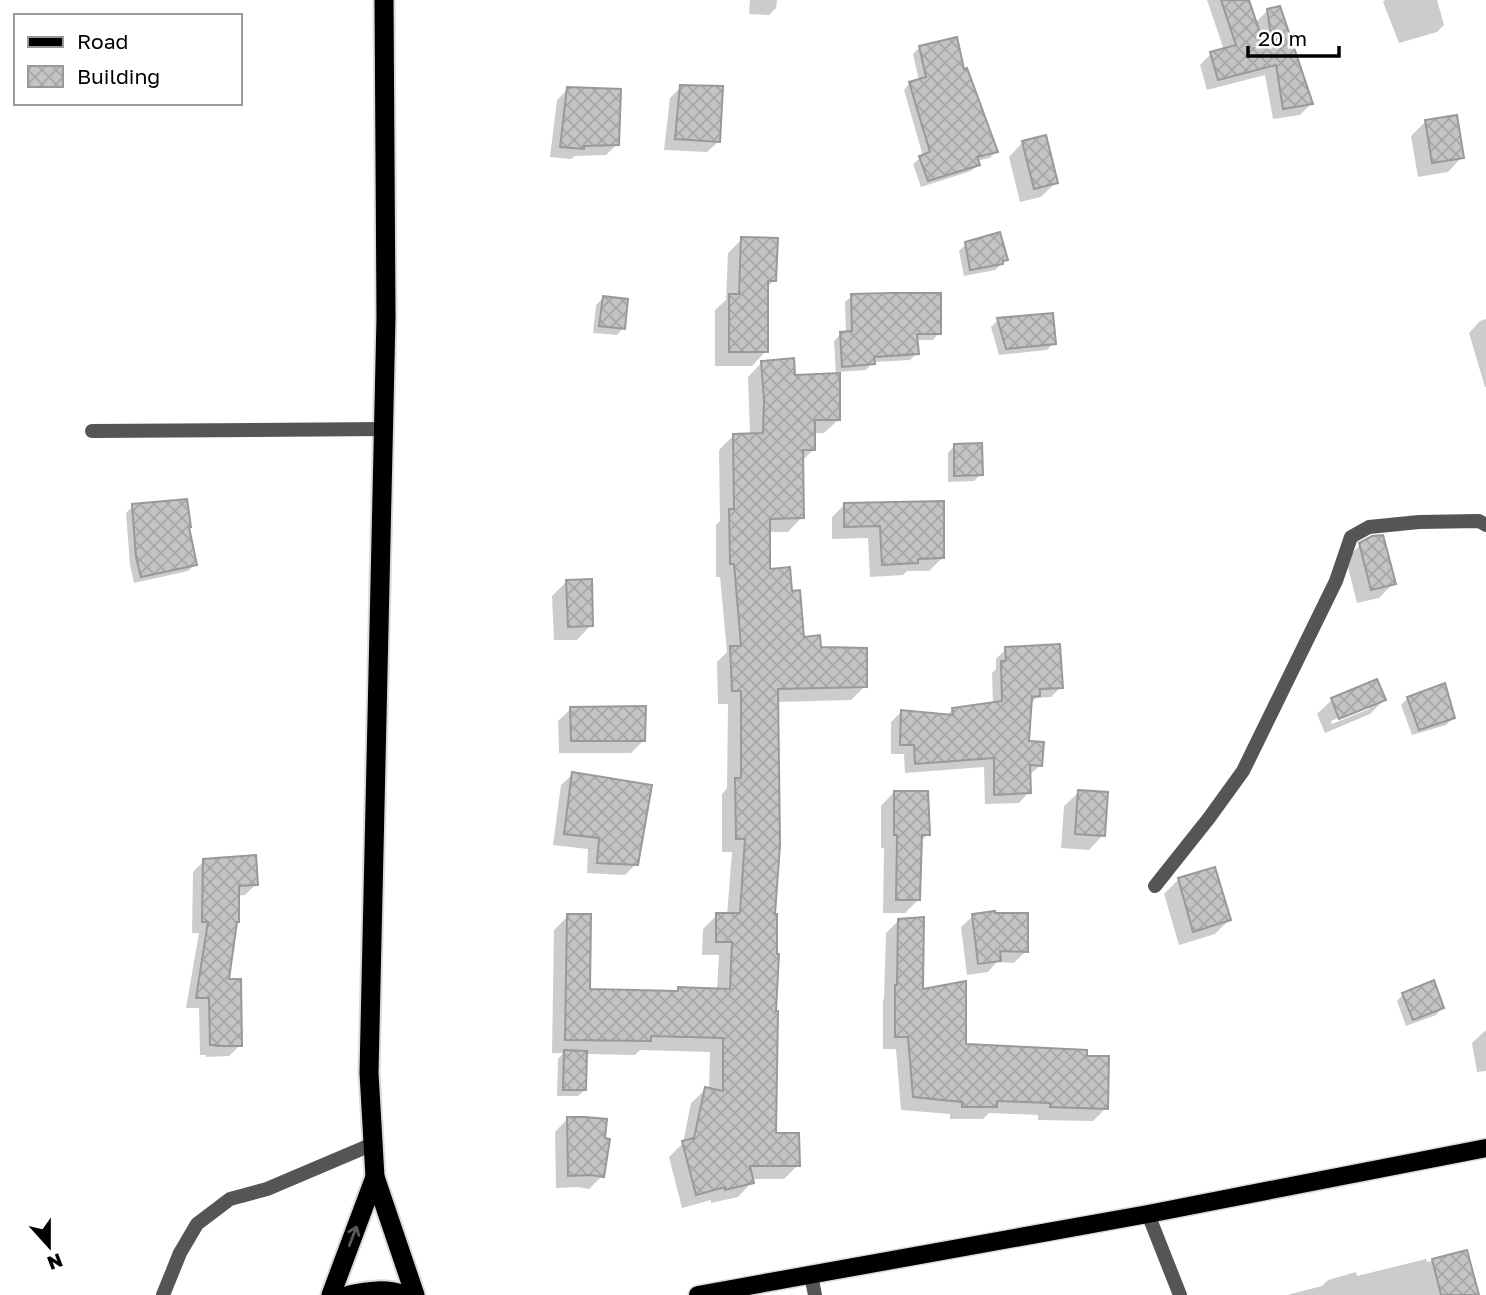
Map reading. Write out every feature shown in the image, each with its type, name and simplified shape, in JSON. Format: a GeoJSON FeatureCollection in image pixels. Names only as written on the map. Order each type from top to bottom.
{"type":"FeatureCollection","features":[{"type":"Feature","properties":{"kind":"highway"},"geometry":{"type":"LineString","coordinates":[[384,0],[387,317],[369,1059],[375,1177],[415,1295]]}},
{"type":"Feature","properties":{"kind":"highway"},"geometry":{"type":"LineString","coordinates":[[331,1295],[375,1177]]}},
{"type":"Feature","properties":{"kind":"highway"},"geometry":{"type":"LineString","coordinates":[[349,1295],[372,1290],[395,1291],[405,1295]]}},
{"type":"Feature","properties":{"kind":"main road"},"geometry":{"type":"LineString","coordinates":[[698,1295],[1148,1214],[1486,1148]]}},
{"type":"Feature","properties":{"kind":"street"},"geometry":{"type":"LineString","coordinates":[[92,431],[384,429]]}},
{"type":"Feature","properties":{"kind":"street"},"geometry":{"type":"LineString","coordinates":[[1155,886],[1243,771],[1336,581],[1351,537],[1369,527],[1419,522],[1479,521],[1486,525]]}},
{"type":"Feature","properties":{"kind":"street"},"geometry":{"type":"LineString","coordinates":[[163,1295],[180,1253],[197,1224],[230,1199],[267,1189],[373,1144]]}},
{"type":"Feature","properties":{"kind":"street"},"geometry":{"type":"LineString","coordinates":[[1148,1214],[1180,1295]]}},
{"type":"Feature","properties":{"kind":"street"},"geometry":{"type":"LineString","coordinates":[[811,1275],[815,1295]]}},
{"type":"Feature","properties":{"kind":"building"},"geometry":{"type":"Polygon","coordinates":[[[1221,0],[1249,0],[1262,39],[1271,36],[1267,9],[1280,6],[1313,104],[1283,109],[1276,65],[1218,80],[1210,52],[1236,45],[1221,0]]]}},
{"type":"Feature","properties":{"kind":"building"},"geometry":{"type":"Polygon","coordinates":[[[957,37],[964,69],[967,68],[998,152],[977,157],[980,165],[928,181],[919,156],[930,152],[909,82],[926,77],[919,46],[957,37]]]}},
{"type":"Feature","properties":{"kind":"building"},"geometry":{"type":"Polygon","coordinates":[[[680,85],[723,86],[720,142],[675,139],[680,85]]]}},
{"type":"Feature","properties":{"kind":"building"},"geometry":{"type":"Polygon","coordinates":[[[567,87],[621,89],[619,145],[584,146],[584,149],[560,147],[567,87]]]}},
{"type":"Feature","properties":{"kind":"building"},"geometry":{"type":"Polygon","coordinates":[[[1457,115],[1464,158],[1432,163],[1425,120],[1457,115]]]}},
{"type":"Feature","properties":{"kind":"building"},"geometry":{"type":"Polygon","coordinates":[[[1046,135],[1058,183],[1034,189],[1022,141],[1046,135]]]}},
{"type":"Feature","properties":{"kind":"building"},"geometry":{"type":"Polygon","coordinates":[[[1000,232],[1008,260],[1003,261],[1003,264],[970,270],[965,242],[1000,232]]]}},
{"type":"Feature","properties":{"kind":"building"},"geometry":{"type":"Polygon","coordinates":[[[741,237],[778,238],[776,281],[768,281],[768,352],[729,352],[729,294],[739,294],[741,237]]]}},
{"type":"Feature","properties":{"kind":"building"},"geometry":{"type":"Polygon","coordinates":[[[941,293],[941,334],[917,334],[919,354],[874,357],[875,364],[842,367],[840,332],[852,331],[851,294],[941,293]]]}},
{"type":"Feature","properties":{"kind":"building"},"geometry":{"type":"Polygon","coordinates":[[[603,296],[628,299],[625,329],[599,326],[603,296]]]}},
{"type":"Feature","properties":{"kind":"building"},"geometry":{"type":"Polygon","coordinates":[[[1053,313],[1056,344],[1006,349],[997,318],[1053,313]]]}},
{"type":"Feature","properties":{"kind":"building"},"geometry":{"type":"Polygon","coordinates":[[[794,358],[795,375],[840,373],[840,420],[815,420],[815,450],[803,450],[804,518],[770,519],[770,569],[790,567],[792,591],[800,590],[804,637],[820,635],[821,647],[867,648],[867,687],[778,689],[780,845],[775,914],[779,954],[776,1133],[799,1133],[800,1166],[750,1166],[754,1183],[696,1195],[682,1141],[694,1138],[705,1087],[723,1091],[723,1038],[651,1036],[651,1041],[565,1040],[567,914],[591,914],[590,989],[730,989],[732,942],[716,942],[716,913],[740,913],[745,839],[736,839],[735,778],[741,778],[741,691],[732,691],[730,646],[741,646],[734,564],[730,564],[729,509],[734,509],[733,434],[763,433],[761,361],[794,358]]]}},
{"type":"Feature","properties":{"kind":"building"},"geometry":{"type":"Polygon","coordinates":[[[982,443],[983,475],[954,476],[954,444],[982,443]]]}},
{"type":"Feature","properties":{"kind":"building"},"geometry":{"type":"Polygon","coordinates":[[[187,499],[189,527],[197,565],[141,577],[136,557],[132,504],[187,499]]]}},
{"type":"Feature","properties":{"kind":"building"},"geometry":{"type":"Polygon","coordinates":[[[944,501],[944,558],[882,565],[880,526],[844,527],[844,503],[944,501]]]}},
{"type":"Feature","properties":{"kind":"building"},"geometry":{"type":"Polygon","coordinates":[[[1383,535],[1396,584],[1371,590],[1359,543],[1372,536],[1383,535]]]}},
{"type":"Feature","properties":{"kind":"building"},"geometry":{"type":"Polygon","coordinates":[[[592,579],[593,626],[568,627],[566,580],[592,579]]]}},
{"type":"Feature","properties":{"kind":"building"},"geometry":{"type":"Polygon","coordinates":[[[1060,644],[1063,688],[1040,689],[1040,696],[1032,697],[1029,741],[1044,742],[1042,766],[1030,765],[1031,793],[994,795],[994,758],[915,764],[914,745],[900,745],[901,710],[953,715],[952,708],[1002,701],[1001,661],[1006,661],[1005,647],[1060,644]]]}},
{"type":"Feature","properties":{"kind":"building"},"geometry":{"type":"Polygon","coordinates":[[[1377,679],[1386,700],[1339,719],[1331,698],[1377,679]]]}},
{"type":"Feature","properties":{"kind":"building"},"geometry":{"type":"Polygon","coordinates":[[[1445,683],[1455,718],[1419,730],[1407,697],[1445,683]]]}},
{"type":"Feature","properties":{"kind":"building"},"geometry":{"type":"Polygon","coordinates":[[[646,706],[645,741],[571,741],[570,707],[646,706]]]}},
{"type":"Feature","properties":{"kind":"building"},"geometry":{"type":"Polygon","coordinates":[[[572,772],[652,785],[638,865],[597,863],[599,838],[564,834],[572,772]]]}},
{"type":"Feature","properties":{"kind":"building"},"geometry":{"type":"Polygon","coordinates":[[[1078,790],[1108,792],[1105,836],[1075,834],[1078,790]]]}},
{"type":"Feature","properties":{"kind":"building"},"geometry":{"type":"Polygon","coordinates":[[[894,791],[928,791],[930,835],[922,835],[920,900],[896,900],[897,835],[894,835],[894,791]]]}},
{"type":"Feature","properties":{"kind":"building"},"geometry":{"type":"Polygon","coordinates":[[[256,855],[258,885],[239,886],[239,922],[229,979],[241,979],[242,1046],[210,1045],[209,998],[196,998],[208,922],[202,922],[203,859],[256,855]]]}},
{"type":"Feature","properties":{"kind":"building"},"geometry":{"type":"Polygon","coordinates":[[[1215,867],[1231,920],[1193,932],[1178,878],[1215,867]]]}},
{"type":"Feature","properties":{"kind":"building"},"geometry":{"type":"Polygon","coordinates":[[[995,911],[1028,913],[1028,952],[1000,951],[1001,961],[978,964],[972,914],[995,911]]]}},
{"type":"Feature","properties":{"kind":"building"},"geometry":{"type":"Polygon","coordinates":[[[924,917],[923,989],[966,981],[966,1044],[1087,1050],[1087,1056],[1109,1056],[1108,1109],[1050,1107],[1050,1103],[997,1101],[997,1107],[962,1107],[962,1102],[913,1097],[908,1037],[895,1037],[898,919],[924,917]]]}},
{"type":"Feature","properties":{"kind":"building"},"geometry":{"type":"Polygon","coordinates":[[[1434,980],[1444,1008],[1413,1020],[1402,993],[1434,980]]]}},
{"type":"Feature","properties":{"kind":"building"},"geometry":{"type":"Polygon","coordinates":[[[564,1050],[587,1051],[586,1090],[563,1090],[564,1050]]]}},
{"type":"Feature","properties":{"kind":"building"},"geometry":{"type":"Polygon","coordinates":[[[567,1117],[607,1119],[605,1138],[610,1139],[604,1177],[568,1176],[567,1117]]]}},
{"type":"Feature","properties":{"kind":"building"},"geometry":{"type":"Polygon","coordinates":[[[1467,1250],[1479,1295],[1441,1295],[1432,1259],[1467,1250]]]}}]}
